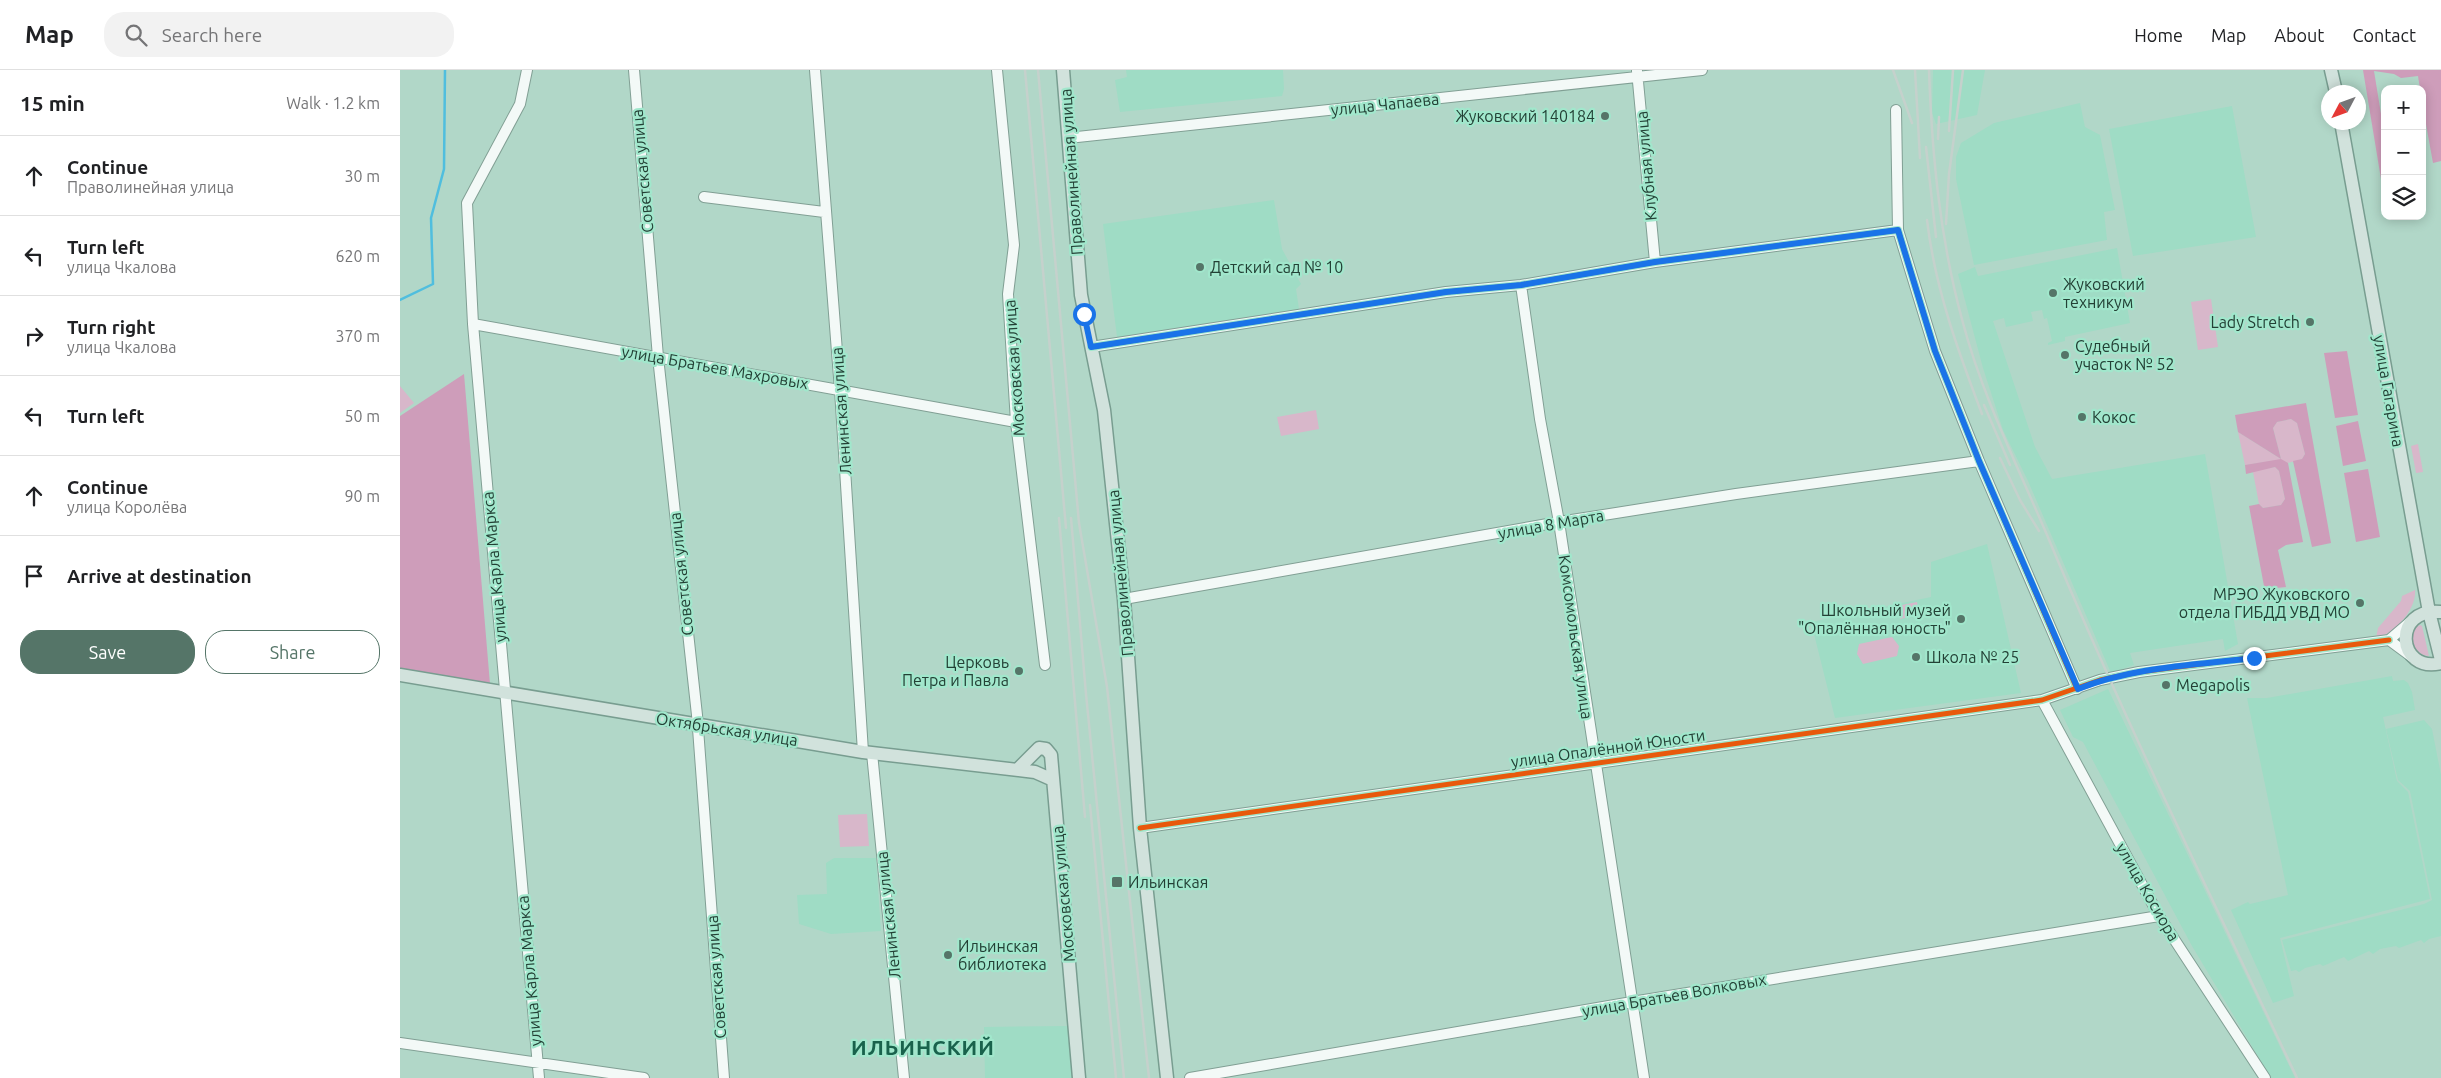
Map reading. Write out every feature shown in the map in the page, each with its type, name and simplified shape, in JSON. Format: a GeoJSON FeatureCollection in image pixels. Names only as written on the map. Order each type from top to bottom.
{"type":"FeatureCollection","features":[{"type":"Feature","properties":{"kind":"main road","name":"Праволинейная улица"},"geometry":{"type":"LineString","coordinates":[[1063,70],[1081,294],[1104,410],[1124,599],[1140,828],[1167,1078]]}},
{"type":"Feature","properties":{"kind":"main road"},"geometry":{"type":"LineString","coordinates":[[2332,70],[2335,85]]}},
{"type":"Feature","properties":{"kind":"main road","name":"улица Гагарина"},"geometry":{"type":"LineString","coordinates":[[2343,130],[2435,612],[2441,661]]}},
{"type":"Feature","properties":{"kind":"main road"},"geometry":{"type":"LineString","coordinates":[[2435,612],[2419,615],[2410,622],[2405,637],[2406,647],[2412,657],[2428,665],[2441,661]]}},
{"type":"Feature","properties":{"kind":"main road","name":"Октябрьская улица"},"geometry":{"type":"LineString","coordinates":[[400,675],[868,752],[1018,769],[1036,772],[1054,780]]}},
{"type":"Feature","properties":{"kind":"main road","name":"Московская улица"},"geometry":{"type":"LineString","coordinates":[[1018,769],[1036,750],[1043,748],[1051,755],[1079,1078]]}},
{"type":"Feature","properties":{"kind":"street","name":"улица Карла Маркса"},"geometry":{"type":"LineString","coordinates":[[527,70],[520,104],[467,203],[473,324],[538,1078]]}},
{"type":"Feature","properties":{"kind":"street","name":"Советская улица"},"geometry":{"type":"LineString","coordinates":[[634,70],[658,357],[697,724],[724,1078]]}},
{"type":"Feature","properties":{"kind":"street","name":"Ленинская улица"},"geometry":{"type":"LineString","coordinates":[[815,70],[824,212],[868,752],[904,1078]]}},
{"type":"Feature","properties":{"kind":"street","name":"Московская улица"},"geometry":{"type":"LineString","coordinates":[[997,70],[1014,245],[1008,294],[1016,422],[1045,665]]}},
{"type":"Feature","properties":{"kind":"street","name":"улица Чапаева"},"geometry":{"type":"LineString","coordinates":[[1068,138],[1637,74],[1702,70]]}},
{"type":"Feature","properties":{"kind":"street","name":"Клубная улица"},"geometry":{"type":"LineString","coordinates":[[1637,74],[1655,262]]}},
{"type":"Feature","properties":{"kind":"street"},"geometry":{"type":"LineString","coordinates":[[1896,110],[1898,230],[1935,351],[1979,461],[2078,689]]}},
{"type":"Feature","properties":{"kind":"street"},"geometry":{"type":"LineString","coordinates":[[704,198],[824,212]]}},
{"type":"Feature","properties":{"kind":"street"},"geometry":{"type":"LineString","coordinates":[[1091,347],[1446,292],[1521,285],[1655,262],[1898,230]]}},
{"type":"Feature","properties":{"kind":"street","name":"Комсомольская улица"},"geometry":{"type":"LineString","coordinates":[[1521,285],[1540,419],[1559,522],[1644,1078]]}},
{"type":"Feature","properties":{"kind":"street","name":"улица Братьев Махровых"},"geometry":{"type":"LineString","coordinates":[[473,324],[1016,422]]}},
{"type":"Feature","properties":{"kind":"street","name":"улица 8 Марта"},"geometry":{"type":"LineString","coordinates":[[1124,599],[1559,522],[1736,494],[1979,461]]}},
{"type":"Feature","properties":{"kind":"street"},"geometry":{"type":"LineString","coordinates":[[2410,622],[2388,640],[2412,657]]}},
{"type":"Feature","properties":{"kind":"street","name":"улица Опалённой Юности"},"geometry":{"type":"LineString","coordinates":[[1140,828],[2042,700],[2100,680],[2139,672],[2388,640]]}},
{"type":"Feature","properties":{"kind":"street","name":"улица Косиора"},"geometry":{"type":"LineString","coordinates":[[2042,700],[2159,916],[2265,1078]]}},
{"type":"Feature","properties":{"kind":"street","name":"улица Братьев Волковых"},"geometry":{"type":"LineString","coordinates":[[1190,1078],[1632,1002],[2159,916]]}},
{"type":"Feature","properties":{"kind":"street"},"geometry":{"type":"LineString","coordinates":[[400,1043],[537,1061],[644,1078]]}},
{"type":"Feature","properties":{"kind":"shaded area"},"geometry":{"type":"Polygon","coordinates":[[[1126,70],[1283,70],[1284,89],[1282,96],[1120,112],[1115,80],[1127,77],[1126,70]]]}},
{"type":"Feature","properties":{"kind":"shaded area"},"geometry":{"type":"Polygon","coordinates":[[[1933,70],[1985,70],[1977,115],[1936,124],[1932,113],[1933,70]]]}},
{"type":"Feature","properties":{"kind":"shaded area"},"geometry":{"type":"Polygon","coordinates":[[[2363,70],[2441,70],[2441,161],[2433,163],[2426,124],[2426,85],[2419,85],[2418,76],[2401,78],[2394,74],[2374,71],[2381,114],[2381,179],[2363,70]]]}},
{"type":"Feature","properties":{"kind":"shaded area"},"geometry":{"type":"Polygon","coordinates":[[[2080,103],[2085,127],[2100,135],[2115,210],[2104,212],[2107,240],[1974,265],[1956,179],[1956,157],[1961,143],[1994,123],[2080,103]]]}},
{"type":"Feature","properties":{"kind":"shaded area"},"geometry":{"type":"Polygon","coordinates":[[[2232,106],[2256,237],[2133,256],[2109,129],[2232,106]]]}},
{"type":"Feature","properties":{"kind":"shaded area","name":"Детский сад № 10"},"geometry":{"type":"Polygon","coordinates":[[[1274,200],[1282,249],[1301,284],[1296,289],[1299,309],[1117,337],[1103,224],[1274,200]]]}},
{"type":"Feature","properties":{"kind":"shaded area"},"geometry":{"type":"Polygon","coordinates":[[[2117,248],[2130,323],[2065,337],[2065,341],[2048,345],[2052,341],[2047,318],[2044,319],[2042,310],[2031,312],[2033,321],[2006,327],[2004,318],[1993,321],[2035,447],[2052,479],[2205,454],[2238,644],[2225,651],[2223,639],[2130,653],[2134,665],[2111,673],[2028,481],[2003,430],[1983,368],[1958,274],[1975,267],[1978,276],[2117,248]]]}},
{"type":"Feature","properties":{"kind":"shaded area"},"geometry":{"type":"Polygon","coordinates":[[[2211,299],[2218,347],[2198,350],[2191,302],[2211,299]]]}},
{"type":"Feature","properties":{"kind":"shaded area"},"geometry":{"type":"Polygon","coordinates":[[[2347,351],[2358,415],[2335,418],[2324,353],[2347,351]]]}},
{"type":"Feature","properties":{"kind":"shaded area"},"geometry":{"type":"Polygon","coordinates":[[[464,374],[490,684],[400,668],[400,416],[464,374]]]}},
{"type":"Feature","properties":{"kind":"shaded area"},"geometry":{"type":"Polygon","coordinates":[[[400,386],[414,403],[400,413],[400,386]]]}},
{"type":"Feature","properties":{"kind":"shaded area"},"geometry":{"type":"Polygon","coordinates":[[[2306,403],[2331,543],[2312,547],[2293,461],[2302,459],[2305,454],[2297,423],[2291,419],[2277,422],[2273,428],[2281,459],[2238,432],[2235,415],[2306,403]]]}},
{"type":"Feature","properties":{"kind":"shaded area"},"geometry":{"type":"Polygon","coordinates":[[[1316,410],[1319,429],[1281,436],[1277,417],[1316,410]]]}},
{"type":"Feature","properties":{"kind":"shaded area"},"geometry":{"type":"Polygon","coordinates":[[[2291,419],[2297,423],[2305,454],[2302,459],[2288,463],[2281,460],[2245,465],[2238,432],[2281,459],[2273,428],[2277,422],[2291,419]]]}},
{"type":"Feature","properties":{"kind":"shaded area"},"geometry":{"type":"Polygon","coordinates":[[[2358,421],[2366,461],[2343,466],[2336,426],[2358,421]]]}},
{"type":"Feature","properties":{"kind":"shaded area"},"geometry":{"type":"Polygon","coordinates":[[[2418,444],[2423,472],[2416,473],[2411,446],[2418,444]]]}},
{"type":"Feature","properties":{"kind":"shaded area"},"geometry":{"type":"Polygon","coordinates":[[[2281,459],[2288,463],[2303,542],[2286,545],[2278,550],[2286,587],[2276,588],[2264,586],[2249,506],[2259,504],[2263,508],[2281,505],[2285,499],[2279,471],[2275,467],[2246,474],[2245,465],[2281,459]]]}},
{"type":"Feature","properties":{"kind":"shaded area"},"geometry":{"type":"Polygon","coordinates":[[[2275,467],[2279,471],[2285,499],[2281,505],[2263,508],[2259,504],[2253,472],[2255,470],[2275,467]]]}},
{"type":"Feature","properties":{"kind":"shaded area"},"geometry":{"type":"Polygon","coordinates":[[[2368,469],[2380,537],[2356,542],[2344,473],[2368,469]]]}},
{"type":"Feature","properties":{"kind":"shaded area","name":"Школа № 25"},"geometry":{"type":"Polygon","coordinates":[[[1987,544],[2021,693],[1835,718],[1811,622],[1931,597],[1931,562],[1987,544]]]}},
{"type":"Feature","properties":{"kind":"shaded area"},"geometry":{"type":"Polygon","coordinates":[[[2415,590],[2412,605],[2403,620],[2390,632],[2376,638],[2378,628],[2401,601],[2402,596],[2415,590]]]}},
{"type":"Feature","properties":{"kind":"shaded area"},"geometry":{"type":"Polygon","coordinates":[[[1917,602],[1919,615],[1900,619],[1897,606],[1917,602]]]}},
{"type":"Feature","properties":{"kind":"shaded area"},"geometry":{"type":"Polygon","coordinates":[[[2420,625],[2422,626],[2429,656],[2419,652],[2412,643],[2412,633],[2420,625]]]}},
{"type":"Feature","properties":{"kind":"shaded area"},"geometry":{"type":"Polygon","coordinates":[[[1892,637],[1899,646],[1897,656],[1863,664],[1857,654],[1859,644],[1892,637]]]}},
{"type":"Feature","properties":{"kind":"shaded area"},"geometry":{"type":"Polygon","coordinates":[[[2392,676],[2393,681],[2404,680],[2408,683],[2412,692],[2415,710],[2383,717],[2397,781],[2408,792],[2430,899],[2280,938],[2294,996],[2273,1003],[2231,910],[2248,902],[2250,904],[2288,895],[2247,698],[2267,698],[2392,676]]]}},
{"type":"Feature","properties":{"kind":"shaded area"},"geometry":{"type":"Polygon","coordinates":[[[2108,689],[2295,1078],[2271,1078],[2192,946],[2083,742],[2073,737],[2060,710],[2108,689]]]}},
{"type":"Feature","properties":{"kind":"shaded area"},"geometry":{"type":"Polygon","coordinates":[[[2424,720],[2432,729],[2441,775],[2441,936],[2429,939],[2424,943],[2421,940],[2399,948],[2396,946],[2380,949],[2373,954],[2369,951],[2348,961],[2344,957],[2323,966],[2320,964],[2305,968],[2299,972],[2296,970],[2291,971],[2282,940],[2424,904],[2432,900],[2410,791],[2398,780],[2386,729],[2424,720]]]}},
{"type":"Feature","properties":{"kind":"shaded area"},"geometry":{"type":"Polygon","coordinates":[[[867,814],[869,846],[840,847],[838,815],[867,814]]]}},
{"type":"Feature","properties":{"kind":"shaded area"},"geometry":{"type":"Polygon","coordinates":[[[834,858],[876,858],[881,931],[831,934],[799,924],[797,895],[827,894],[826,863],[834,858]]]}},
{"type":"Feature","properties":{"kind":"shaded area"},"geometry":{"type":"Polygon","coordinates":[[[1069,1026],[1074,1078],[985,1078],[984,1027],[1069,1026]]]}},
{"type":"Feature","properties":{"kind":"waterway"},"geometry":{"type":"LineString","coordinates":[[400,300],[433,284],[431,218],[444,169],[445,70]]}},
{"type":"Feature","properties":{"kind":"railway"},"geometry":{"type":"LineString","coordinates":[[1025,70],[1066,528]]}},
{"type":"Feature","properties":{"kind":"railway"},"geometry":{"type":"LineString","coordinates":[[1038,70],[1079,523],[1107,687],[1149,1078]]}},
{"type":"Feature","properties":{"kind":"railway"},"geometry":{"type":"LineString","coordinates":[[1893,70],[1912,123]]}},
{"type":"Feature","properties":{"kind":"railway"},"geometry":{"type":"LineString","coordinates":[[1915,70],[1920,158]]}},
{"type":"Feature","properties":{"kind":"railway"},"geometry":{"type":"LineString","coordinates":[[1929,70],[1938,198],[1948,261],[1963,323],[1980,377],[2001,430],[2107,672],[2297,1078]]}},
{"type":"Feature","properties":{"kind":"railway"},"geometry":{"type":"LineString","coordinates":[[1949,131],[1953,70]]}},
{"type":"Feature","properties":{"kind":"railway"},"geometry":{"type":"LineString","coordinates":[[1946,224],[1949,174],[1963,70]]}},
{"type":"Feature","properties":{"kind":"railway"},"geometry":{"type":"LineString","coordinates":[[1938,139],[1939,117]]}},
{"type":"Feature","properties":{"kind":"railway"},"geometry":{"type":"LineString","coordinates":[[1926,147],[1936,237]]}},
{"type":"Feature","properties":{"kind":"railway"},"geometry":{"type":"LineString","coordinates":[[1927,220],[1942,295],[1964,367],[1982,414]]}},
{"type":"Feature","properties":{"kind":"railway"},"geometry":{"type":"LineString","coordinates":[[1984,405],[2010,465]]}},
{"type":"Feature","properties":{"kind":"railway"},"geometry":{"type":"LineString","coordinates":[[2000,458],[2020,500],[2039,531]]}},
{"type":"Feature","properties":{"kind":"railway"},"geometry":{"type":"LineString","coordinates":[[1059,518],[1085,817]]}},
{"type":"Feature","properties":{"kind":"railway"},"geometry":{"type":"LineString","coordinates":[[1071,518],[1086,694],[1124,1078]]}},
{"type":"Feature","properties":{"kind":"railway"},"geometry":{"type":"LineString","coordinates":[[1090,805],[1116,1078]]}},
{"type":"Feature","properties":{"kind":"cycle path"},"geometry":{"type":"LineString","coordinates":[[1091,347],[1446,292],[1521,285],[1655,262],[1898,230],[1935,351],[1979,461],[2077,689]]}},
{"type":"Feature","properties":{"kind":"cycle path"},"geometry":{"type":"LineString","coordinates":[[1140,828],[2042,700],[2100,680],[2139,672],[2389,640]]}},
{"type":"Feature","properties":{"kind":"place","name":"Жуковский 140184"},"geometry":{"type":"Point","coordinates":[1605,116]}},
{"type":"Feature","properties":{"kind":"place","name":"Детский сад № 10"},"geometry":{"type":"Point","coordinates":[1200,267]}},
{"type":"Feature","properties":{"kind":"place","name":"Жуковский техникум"},"geometry":{"type":"Point","coordinates":[2053,293]}},
{"type":"Feature","properties":{"kind":"place","name":"Lady Stretch"},"geometry":{"type":"Point","coordinates":[2310,322]}},
{"type":"Feature","properties":{"kind":"place","name":"Судебный участок № 52"},"geometry":{"type":"Point","coordinates":[2065,355]}},
{"type":"Feature","properties":{"kind":"place","name":"Кокос"},"geometry":{"type":"Point","coordinates":[2082,417]}},
{"type":"Feature","properties":{"kind":"place","name":"МРЭО Жуковского отдела ГИБДД УВД МО"},"geometry":{"type":"Point","coordinates":[2360,603]}},
{"type":"Feature","properties":{"kind":"place","name":"Школьный музей \"Опалённая юность\""},"geometry":{"type":"Point","coordinates":[1961,619]}},
{"type":"Feature","properties":{"kind":"place","name":"Школа № 25"},"geometry":{"type":"Point","coordinates":[1916,657]}},
{"type":"Feature","properties":{"kind":"place","name":"Церковь Петра и Павла"},"geometry":{"type":"Point","coordinates":[1019,671]}},
{"type":"Feature","properties":{"kind":"place","name":"Megapolis"},"geometry":{"type":"Point","coordinates":[2166,685]}},
{"type":"Feature","properties":{"kind":"place","name":"Ильинская"},"geometry":{"type":"Point","coordinates":[1117,882]}},
{"type":"Feature","properties":{"kind":"place","name":"Ильинская библиотека"},"geometry":{"type":"Point","coordinates":[948,955]}},
{"type":"Feature","properties":{"kind":"district","name":"ИЛЬИНСКИЙ"},"geometry":{"type":"Point","coordinates":[923,1048]}},
{"type":"Feature","properties":{"kind":"route"},"geometry":{"type":"LineString","coordinates":[[1084,314],[1091,347],[1446,292],[1521,285],[1655,262],[1898,230],[1935,351],[1979,461],[2078,689],[2100,680],[2139,672],[2254,658]]}}]}
